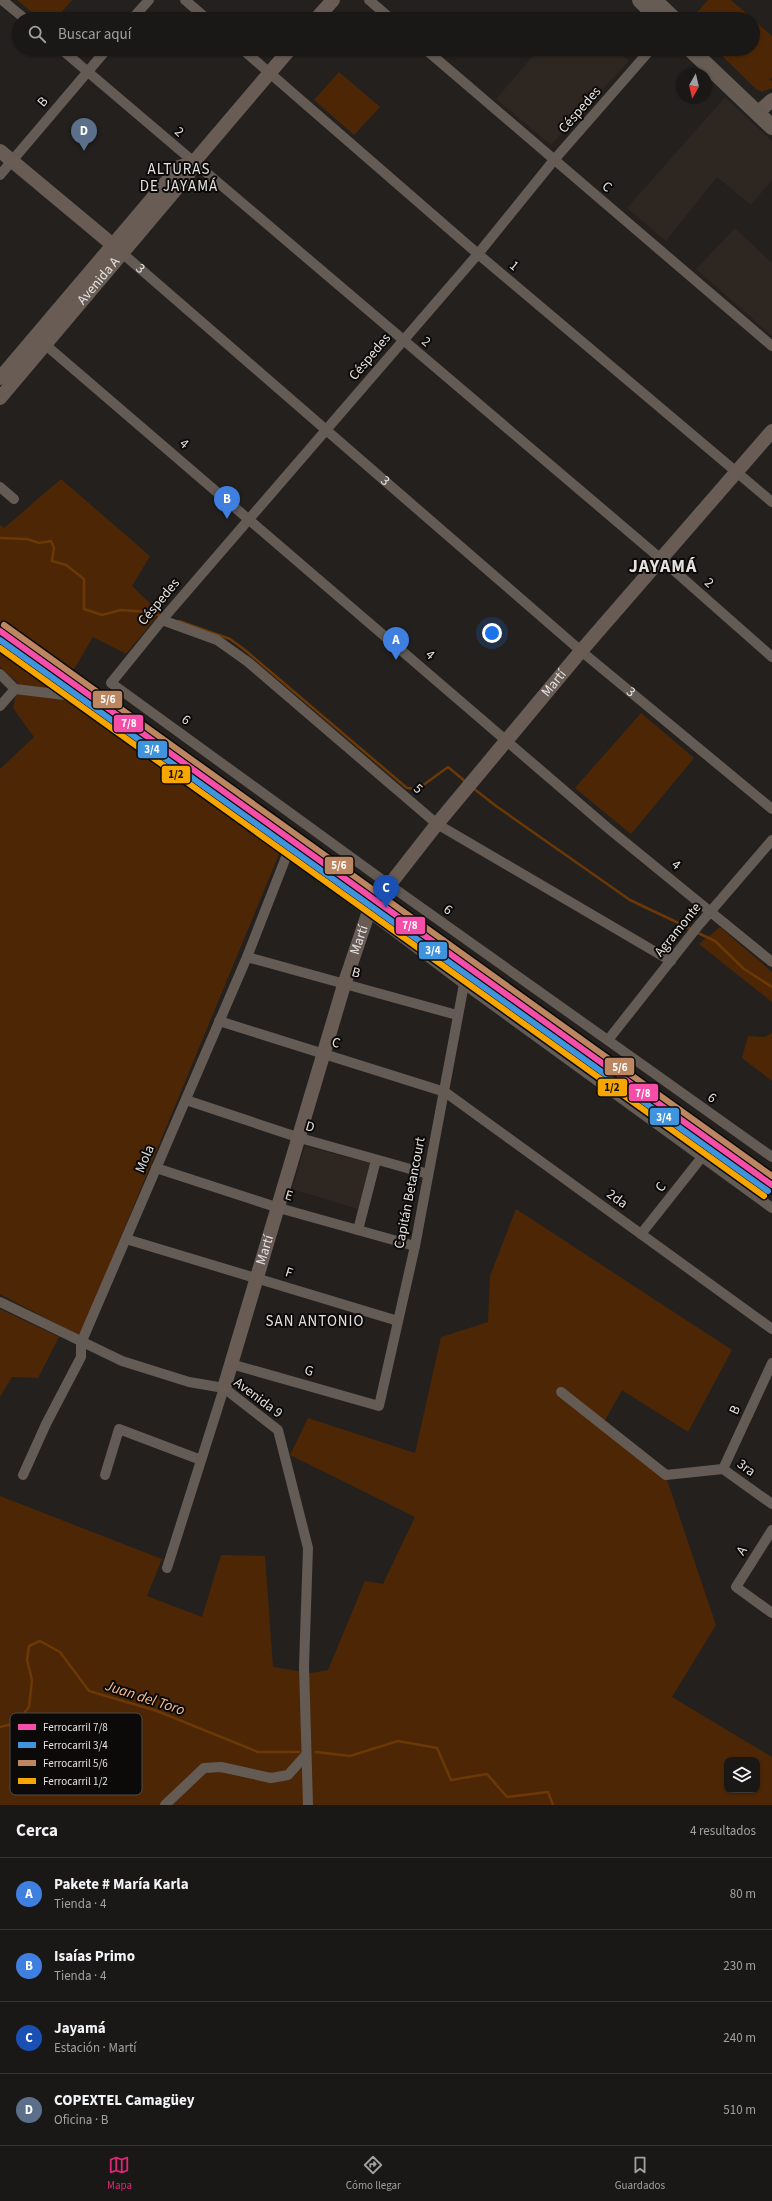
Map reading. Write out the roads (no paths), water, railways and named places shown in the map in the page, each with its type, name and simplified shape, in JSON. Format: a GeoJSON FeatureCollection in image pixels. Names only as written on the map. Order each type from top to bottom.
{"type":"FeatureCollection","features":[{"type":"Feature","properties":{"kind":"main road"},"geometry":{"type":"LineString","coordinates":[[640,0],[652,12]]}},
{"type":"Feature","properties":{"kind":"main road"},"geometry":{"type":"LineString","coordinates":[[654,0],[667,12]]}},
{"type":"Feature","properties":{"kind":"main road"},"geometry":{"type":"LineString","coordinates":[[698,56],[768,115]]}},
{"type":"Feature","properties":{"kind":"main road"},"geometry":{"type":"LineString","coordinates":[[712,56],[768,115]]}},
{"type":"Feature","properties":{"kind":"street"},"geometry":{"type":"LineString","coordinates":[[2,0],[17,12]]}},
{"type":"Feature","properties":{"kind":"street"},"geometry":{"type":"LineString","coordinates":[[138,12],[149,0]]}},
{"type":"Feature","properties":{"kind":"street"},"geometry":{"type":"LineString","coordinates":[[185,0],[199,12]]}},
{"type":"Feature","properties":{"kind":"street"},"geometry":{"type":"LineString","coordinates":[[322,12],[332,0]]}},
{"type":"Feature","properties":{"kind":"street"},"geometry":{"type":"LineString","coordinates":[[369,0],[383,12]]}},
{"type":"Feature","properties":{"kind":"street","name":"2"},"geometry":{"type":"LineString","coordinates":[[69,56],[193,163],[661,559],[772,657]]}},
{"type":"Feature","properties":{"kind":"street","name":"B"},"geometry":{"type":"LineString","coordinates":[[0,175],[101,56]]}},
{"type":"Feature","properties":{"kind":"street","name":"1"},"geometry":{"type":"LineString","coordinates":[[250,56],[478,254],[772,502]]}},
{"type":"Feature","properties":{"kind":"street","name":"Avenida A"},"geometry":{"type":"LineString","coordinates":[[0,378],[40,340],[152,209],[179,168],[193,163],[284,56]]}},
{"type":"Feature","properties":{"kind":"street","name":"C"},"geometry":{"type":"LineString","coordinates":[[433,56],[772,346]]}},
{"type":"Feature","properties":{"kind":"street","name":"Céspedes"},"geometry":{"type":"LineString","coordinates":[[111,683],[164,617],[327,430],[402,340],[478,254],[554,160],[645,56]]}},
{"type":"Feature","properties":{"kind":"street","name":"3"},"geometry":{"type":"LineString","coordinates":[[0,151],[118,249],[581,651],[772,810]]}},
{"type":"Feature","properties":{"kind":"street","name":"Avenida A"},"geometry":{"type":"LineString","coordinates":[[0,398],[40,340]]}},
{"type":"Feature","properties":{"kind":"street","name":"4"},"geometry":{"type":"LineString","coordinates":[[40,340],[507,740],[608,829],[772,962]]}},
{"type":"Feature","properties":{"kind":"street","name":"Martí"},"geometry":{"type":"LineString","coordinates":[[167,1568],[279,1208],[325,1055],[344,985],[369,911],[388,884],[581,651],[738,472],[772,431]]}},
{"type":"Feature","properties":{"kind":"street"},"geometry":{"type":"LineString","coordinates":[[0,487],[14,499]]}},
{"type":"Feature","properties":{"kind":"street","name":"5"},"geometry":{"type":"LineString","coordinates":[[164,617],[217,640],[248,662],[437,824],[671,961]]}},
{"type":"Feature","properties":{"kind":"street"},"geometry":{"type":"LineString","coordinates":[[0,674],[15,689],[73,696],[369,911],[464,984],[772,1208]]}},
{"type":"Feature","properties":{"kind":"street","name":"6"},"geometry":{"type":"LineString","coordinates":[[111,683],[388,884],[772,1157]]}},
{"type":"Feature","properties":{"kind":"street"},"geometry":{"type":"LineString","coordinates":[[0,706],[15,689]]}},
{"type":"Feature","properties":{"kind":"street","name":"Agramonte"},"geometry":{"type":"LineString","coordinates":[[608,1040],[698,926],[772,840]]}},
{"type":"Feature","properties":{"kind":"street","name":"Mola"},"geometry":{"type":"LineString","coordinates":[[23,1475],[46,1424],[81,1357],[81,1343],[247,957],[288,852]]}},
{"type":"Feature","properties":{"kind":"street","name":"B"},"geometry":{"type":"LineString","coordinates":[[247,957],[458,1016]]}},
{"type":"Feature","properties":{"kind":"street","name":"Capitán Betancourt"},"geometry":{"type":"LineString","coordinates":[[379,1406],[415,1246],[464,984]]}},
{"type":"Feature","properties":{"kind":"street","name":"C"},"geometry":{"type":"LineString","coordinates":[[219,1021],[445,1092]]}},
{"type":"Feature","properties":{"kind":"street","name":"2da"},"geometry":{"type":"LineString","coordinates":[[445,1092],[772,1330]]}},
{"type":"Feature","properties":{"kind":"street","name":"D"},"geometry":{"type":"LineString","coordinates":[[186,1100],[300,1138],[428,1174]]}},
{"type":"Feature","properties":{"kind":"street","name":"C"},"geometry":{"type":"LineString","coordinates":[[641,1234],[702,1157]]}},
{"type":"Feature","properties":{"kind":"street"},"geometry":{"type":"LineString","coordinates":[[358,1230],[376,1160]]}},
{"type":"Feature","properties":{"kind":"street","name":"E"},"geometry":{"type":"LineString","coordinates":[[156,1168],[279,1208],[415,1246]]}},
{"type":"Feature","properties":{"kind":"street","name":"F"},"geometry":{"type":"LineString","coordinates":[[126,1239],[398,1321]]}},
{"type":"Feature","properties":{"kind":"street","name":"Avenida 9"},"geometry":{"type":"LineString","coordinates":[[0,1302],[81,1343],[137,1365],[190,1382],[224,1388],[278,1430],[308,1548],[304,1666],[305,1756],[308,1805]]}},
{"type":"Feature","properties":{"kind":"street","name":"B"},"geometry":{"type":"LineString","coordinates":[[723,1469],[772,1363]]}},
{"type":"Feature","properties":{"kind":"street","name":"G"},"geometry":{"type":"LineString","coordinates":[[231,1364],[379,1406]]}},
{"type":"Feature","properties":{"kind":"street"},"geometry":{"type":"LineString","coordinates":[[561,1392],[666,1475],[723,1469]]}},
{"type":"Feature","properties":{"kind":"street"},"geometry":{"type":"LineString","coordinates":[[106,1475],[119,1430],[201,1460]]}},
{"type":"Feature","properties":{"kind":"street","name":"3ra"},"geometry":{"type":"LineString","coordinates":[[723,1469],[772,1504]]}},
{"type":"Feature","properties":{"kind":"street","name":"A"},"geometry":{"type":"LineString","coordinates":[[772,1530],[736,1587],[772,1613]]}},
{"type":"Feature","properties":{"kind":"street"},"geometry":{"type":"LineString","coordinates":[[165,1805],[204,1768],[221,1767],[271,1778],[288,1775],[305,1756]]}},
{"type":"Feature","properties":{"kind":"waterway"},"geometry":{"type":"LineString","coordinates":[[0,538],[27,539],[39,543],[51,541],[54,548],[52,561],[66,565],[84,579],[84,609],[102,615],[121,610],[149,612],[163,616]]}},
{"type":"Feature","properties":{"kind":"waterway"},"geometry":{"type":"LineString","coordinates":[[179,621],[230,639],[245,650],[407,788],[418,789],[448,767],[466,782]]}},
{"type":"Feature","properties":{"kind":"waterway"},"geometry":{"type":"LineString","coordinates":[[473,788],[496,806],[630,900],[691,929]]}},
{"type":"Feature","properties":{"kind":"waterway"},"geometry":{"type":"LineString","coordinates":[[696,932],[715,941],[744,969],[772,987]]}},
{"type":"Feature","properties":{"kind":"waterway","name":"Juan del Toro"},"geometry":{"type":"LineString","coordinates":[[24,1713],[29,1707],[32,1680],[27,1660],[29,1646],[40,1641],[60,1652],[89,1691],[157,1711],[258,1752],[299,1752]]}},
{"type":"Feature","properties":{"kind":"waterway","name":"Juan del Toro"},"geometry":{"type":"LineString","coordinates":[[0,1727],[10,1724]]}},
{"type":"Feature","properties":{"kind":"waterway","name":"Juan del Toro"},"geometry":{"type":"LineString","coordinates":[[316,1752],[350,1756],[398,1741],[437,1748],[451,1780],[487,1774],[507,1797],[548,1792],[553,1805]]}},
{"type":"Feature","properties":{"kind":"rail line","name":"5/6"},"geometry":{"type":"LineString","coordinates":[[4,625],[772,1176]]}},
{"type":"Feature","properties":{"kind":"rail line","name":"7/8"},"geometry":{"type":"LineString","coordinates":[[0,631],[772,1185]]}},
{"type":"Feature","properties":{"kind":"rail line","name":"3/4"},"geometry":{"type":"LineString","coordinates":[[0,640],[768,1191]]}},
{"type":"Feature","properties":{"kind":"rail line","name":"1/2"},"geometry":{"type":"LineString","coordinates":[[0,648],[764,1196]]}},
{"type":"Feature","properties":{"kind":"place","name":"COPEXTEL Camagüey"},"geometry":{"type":"Point","coordinates":[84,151]}},
{"type":"Feature","properties":{"kind":"place","name":"Isaías Primo"},"geometry":{"type":"Point","coordinates":[227,519]}},
{"type":"Feature","properties":{"kind":"place","name":"Pakete # María Karla"},"geometry":{"type":"Point","coordinates":[396,660]}},
{"type":"Feature","properties":{"kind":"place","name":"Jayamá"},"geometry":{"type":"Point","coordinates":[386,908]}},
{"type":"Feature","properties":{"kind":"district","name":"ALTURAS DE JAYAMÁ"},"geometry":{"type":"Point","coordinates":[179,178]}},
{"type":"Feature","properties":{"kind":"district","name":"JAYAMÁ"},"geometry":{"type":"Point","coordinates":[663,566]}},
{"type":"Feature","properties":{"kind":"district","name":"SAN ANTONIO"},"geometry":{"type":"Point","coordinates":[315,1321]}}]}
